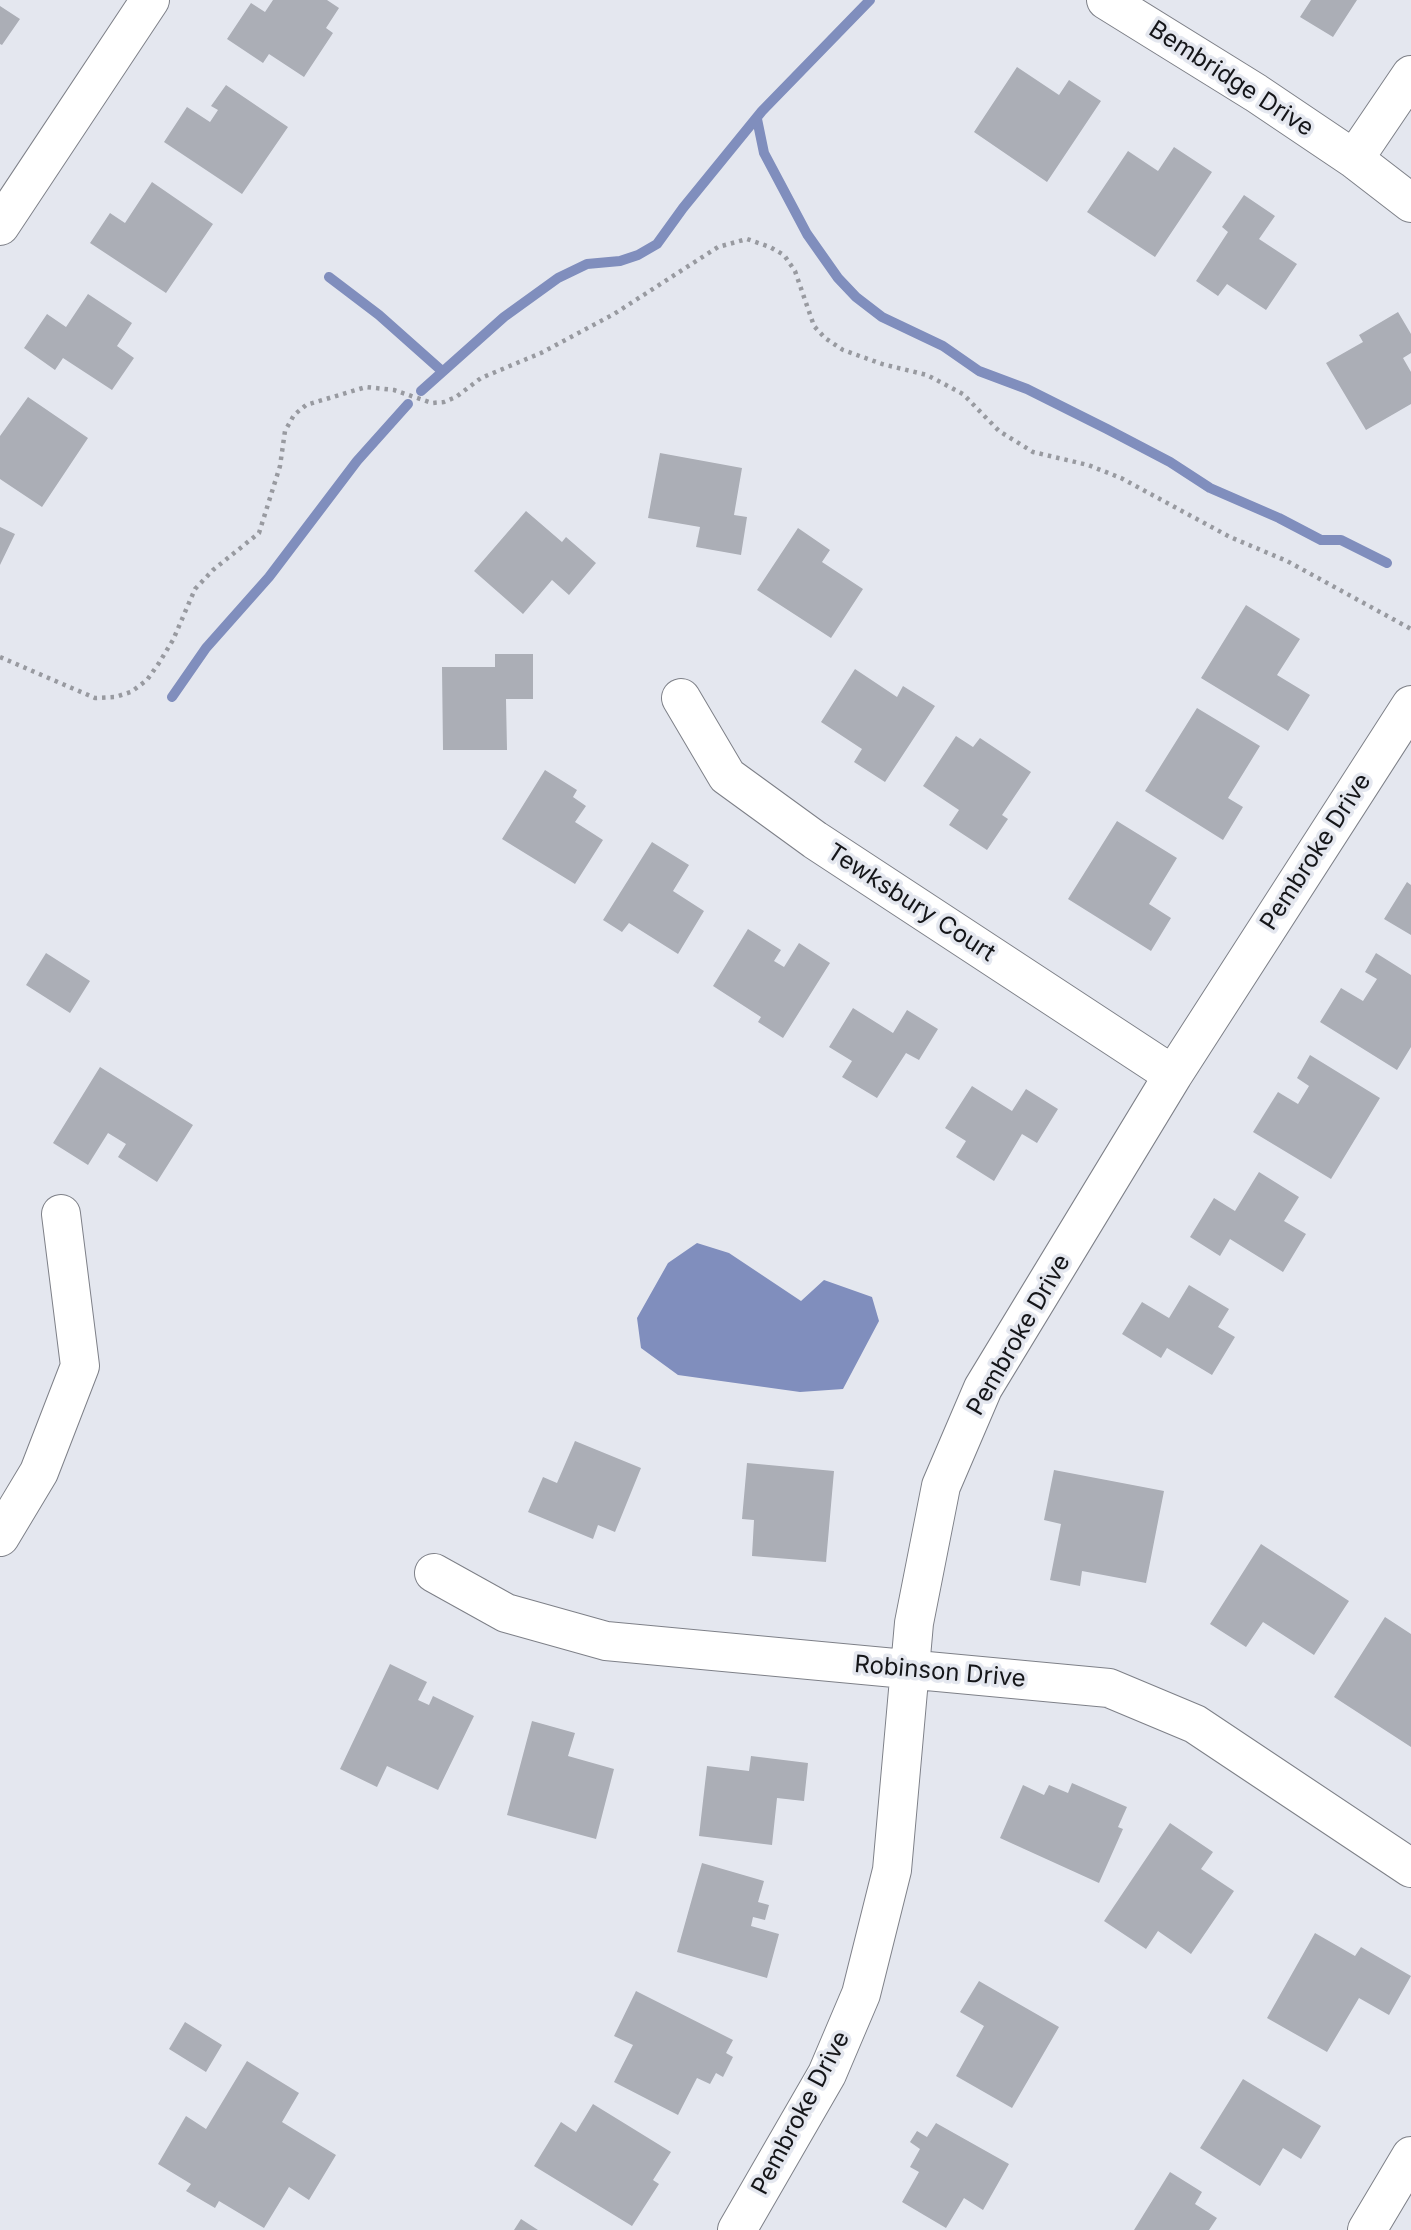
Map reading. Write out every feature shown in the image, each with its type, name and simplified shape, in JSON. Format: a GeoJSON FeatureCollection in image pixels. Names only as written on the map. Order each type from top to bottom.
{"type":"FeatureCollection","features":[{"type":"Feature","properties":{"kind":"street"},"geometry":{"type":"LineString","coordinates":[[0,226],[150,0]]}},
{"type":"Feature","properties":{"kind":"street","name":"Bembridge Drive"},"geometry":{"type":"LineString","coordinates":[[1106,0],[1256,93],[1354,159]]}},
{"type":"Feature","properties":{"kind":"street"},"geometry":{"type":"LineString","coordinates":[[1411,75],[1354,159],[1411,203]]}},
{"type":"Feature","properties":{"kind":"street","name":"Tewksbury Court"},"geometry":{"type":"LineString","coordinates":[[681,698],[727,776],[815,840],[1173,1075]]}},
{"type":"Feature","properties":{"kind":"street","name":"Pembroke Drive"},"geometry":{"type":"LineString","coordinates":[[750,2225],[827,2074],[860,1994],[892,1870],[914,1623],[941,1486],[983,1388],[1173,1075],[1411,705]]}},
{"type":"Feature","properties":{"kind":"street"},"geometry":{"type":"LineString","coordinates":[[0,1537],[39,1472],[80,1366],[61,1214]]}},
{"type":"Feature","properties":{"kind":"street","name":"Robinson Drive"},"geometry":{"type":"LineString","coordinates":[[434,1573],[506,1613],[606,1641],[1109,1688],[1195,1724],[1411,1868]]}},
{"type":"Feature","properties":{"kind":"street"},"geometry":{"type":"LineString","coordinates":[[1367,2230],[1411,2156]]}},
{"type":"Feature","properties":{"kind":"path"},"geometry":{"type":"LineString","coordinates":[[0,657],[95,698],[115,697],[131,692],[147,680],[159,663],[173,640],[195,589],[213,570],[259,533],[280,466],[285,431],[294,415],[306,405],[366,387],[394,390],[432,403],[444,402],[456,397],[481,378],[541,353],[603,320],[718,247],[747,240],[770,247],[784,255],[795,271],[814,326],[825,338],[843,350],[882,364],[927,375],[962,394],[999,431],[1033,452],[1088,465],[1121,478],[1230,537],[1298,566],[1411,629]]}},
{"type":"Feature","properties":{"kind":"water"},"geometry":{"type":"Polygon","coordinates":[[[697,1243],[729,1253],[801,1301],[824,1280],[872,1297],[879,1321],[843,1389],[800,1392],[678,1375],[641,1348],[637,1318],[668,1263],[697,1243]]]}},
{"type":"Feature","properties":{"kind":"building"},"geometry":{"type":"Polygon","coordinates":[[[273,0],[327,0],[339,8],[326,28],[333,33],[304,77],[269,54],[263,63],[227,39],[251,3],[265,12],[273,0]]]}},
{"type":"Feature","properties":{"kind":"building"},"geometry":{"type":"Polygon","coordinates":[[[1311,0],[1357,0],[1333,37],[1300,17],[1311,0]]]}},
{"type":"Feature","properties":{"kind":"building"},"geometry":{"type":"Polygon","coordinates":[[[0,6],[20,19],[2,45],[0,44],[0,6]]]}},
{"type":"Feature","properties":{"kind":"building"},"geometry":{"type":"Polygon","coordinates":[[[1017,67],[1059,95],[1069,80],[1101,101],[1047,182],[974,132],[1017,67]]]}},
{"type":"Feature","properties":{"kind":"building"},"geometry":{"type":"Polygon","coordinates":[[[226,85],[288,127],[242,194],[164,142],[187,107],[210,122],[218,110],[211,106],[226,85]]]}},
{"type":"Feature","properties":{"kind":"building"},"geometry":{"type":"Polygon","coordinates":[[[1174,147],[1212,172],[1155,257],[1087,212],[1128,151],[1158,171],[1174,147]]]}},
{"type":"Feature","properties":{"kind":"building"},"geometry":{"type":"Polygon","coordinates":[[[152,182],[213,224],[166,293],[90,243],[110,213],[125,223],[152,182]]]}},
{"type":"Feature","properties":{"kind":"building"},"geometry":{"type":"Polygon","coordinates":[[[1244,195],[1275,216],[1259,239],[1297,264],[1266,310],[1227,284],[1218,296],[1196,281],[1228,232],[1222,227],[1244,195]]]}},
{"type":"Feature","properties":{"kind":"building"},"geometry":{"type":"Polygon","coordinates":[[[88,294],[132,323],[117,346],[134,358],[112,390],[63,358],[55,370],[24,348],[47,314],[66,327],[88,294]]]}},
{"type":"Feature","properties":{"kind":"building"},"geometry":{"type":"Polygon","coordinates":[[[1398,312],[1411,334],[1411,353],[1403,358],[1411,372],[1411,404],[1366,430],[1326,363],[1363,342],[1359,335],[1398,312]]]}},
{"type":"Feature","properties":{"kind":"building"},"geometry":{"type":"Polygon","coordinates":[[[28,397],[88,438],[42,507],[0,479],[0,436],[28,397]]]}},
{"type":"Feature","properties":{"kind":"building"},"geometry":{"type":"Polygon","coordinates":[[[660,453],[742,468],[734,515],[747,517],[741,555],[696,547],[700,527],[648,518],[660,453]]]}},
{"type":"Feature","properties":{"kind":"building"},"geometry":{"type":"Polygon","coordinates":[[[526,511],[562,542],[566,537],[596,563],[569,595],[552,580],[523,614],[474,571],[526,511]]]}},
{"type":"Feature","properties":{"kind":"building"},"geometry":{"type":"Polygon","coordinates":[[[0,527],[15,534],[0,565],[0,527]]]}},
{"type":"Feature","properties":{"kind":"building"},"geometry":{"type":"Polygon","coordinates":[[[798,528],[830,550],[822,562],[863,589],[831,638],[757,590],[798,528]]]}},
{"type":"Feature","properties":{"kind":"building"},"geometry":{"type":"Polygon","coordinates":[[[1246,605],[1300,639],[1277,675],[1310,695],[1288,731],[1201,678],[1246,605]]]}},
{"type":"Feature","properties":{"kind":"building"},"geometry":{"type":"Polygon","coordinates":[[[495,654],[533,654],[533,699],[506,699],[507,750],[443,750],[442,667],[495,667],[495,654]]]}},
{"type":"Feature","properties":{"kind":"building"},"geometry":{"type":"Polygon","coordinates":[[[855,669],[897,697],[903,686],[935,706],[885,782],[854,762],[862,749],[821,722],[855,669]]]}},
{"type":"Feature","properties":{"kind":"building"},"geometry":{"type":"Polygon","coordinates":[[[1197,708],[1260,746],[1228,798],[1243,807],[1223,840],[1145,791],[1197,708]]]}},
{"type":"Feature","properties":{"kind":"building"},"geometry":{"type":"Polygon","coordinates":[[[956,736],[973,747],[980,738],[1031,772],[1002,815],[1008,819],[987,850],[949,825],[959,810],[923,786],[956,736]]]}},
{"type":"Feature","properties":{"kind":"building"},"geometry":{"type":"Polygon","coordinates":[[[545,770],[577,790],[573,797],[586,806],[575,822],[603,840],[575,884],[502,839],[545,770]]]}},
{"type":"Feature","properties":{"kind":"building"},"geometry":{"type":"Polygon","coordinates":[[[1117,821],[1177,858],[1149,904],[1171,918],[1151,951],[1068,899],[1117,821]]]}},
{"type":"Feature","properties":{"kind":"building"},"geometry":{"type":"Polygon","coordinates":[[[652,842],[689,865],[673,891],[704,911],[678,954],[629,923],[622,932],[603,920],[652,842]]]}},
{"type":"Feature","properties":{"kind":"building"},"geometry":{"type":"Polygon","coordinates":[[[1407,882],[1411,885],[1411,935],[1384,919],[1407,882]]]}},
{"type":"Feature","properties":{"kind":"building"},"geometry":{"type":"Polygon","coordinates":[[[748,929],[781,950],[774,961],[784,967],[799,943],[830,963],[783,1038],[758,1022],[761,1017],[713,986],[748,929]]]}},
{"type":"Feature","properties":{"kind":"building"},"geometry":{"type":"Polygon","coordinates":[[[46,953],[90,981],[70,1013],[26,985],[46,953]]]}},
{"type":"Feature","properties":{"kind":"building"},"geometry":{"type":"Polygon","coordinates":[[[1376,953],[1411,975],[1411,1047],[1397,1070],[1320,1022],[1341,988],[1363,1001],[1377,979],[1365,972],[1376,953]]]}},
{"type":"Feature","properties":{"kind":"building"},"geometry":{"type":"Polygon","coordinates":[[[853,1008],[893,1033],[907,1010],[938,1029],[919,1060],[906,1053],[877,1098],[842,1077],[852,1061],[829,1047],[853,1008]]]}},
{"type":"Feature","properties":{"kind":"building"},"geometry":{"type":"Polygon","coordinates":[[[1310,1055],[1380,1098],[1331,1179],[1253,1132],[1278,1092],[1298,1104],[1309,1086],[1297,1078],[1310,1055]]]}},
{"type":"Feature","properties":{"kind":"building"},"geometry":{"type":"Polygon","coordinates":[[[100,1067],[193,1125],[157,1182],[118,1157],[126,1144],[108,1133],[88,1165],[53,1143],[100,1067]]]}},
{"type":"Feature","properties":{"kind":"building"},"geometry":{"type":"Polygon","coordinates":[[[972,1086],[1012,1111],[1026,1089],[1058,1109],[1037,1143],[1022,1134],[994,1181],[956,1157],[966,1141],[945,1128],[972,1086]]]}},
{"type":"Feature","properties":{"kind":"building"},"geometry":{"type":"Polygon","coordinates":[[[1259,1172],[1299,1197],[1284,1221],[1306,1234],[1283,1272],[1230,1239],[1220,1256],[1190,1237],[1214,1198],[1235,1211],[1259,1172]]]}},
{"type":"Feature","properties":{"kind":"building"},"geometry":{"type":"Polygon","coordinates":[[[1189,1285],[1229,1309],[1218,1327],[1235,1337],[1212,1375],[1167,1348],[1161,1358],[1122,1334],[1142,1302],[1169,1318],[1189,1285]]]}},
{"type":"Feature","properties":{"kind":"building"},"geometry":{"type":"Polygon","coordinates":[[[575,1441],[641,1468],[615,1532],[598,1525],[593,1539],[528,1512],[543,1477],[557,1483],[575,1441]]]}},
{"type":"Feature","properties":{"kind":"building"},"geometry":{"type":"Polygon","coordinates":[[[747,1463],[834,1471],[826,1562],[752,1556],[754,1520],[742,1519],[747,1463]]]}},
{"type":"Feature","properties":{"kind":"building"},"geometry":{"type":"Polygon","coordinates":[[[1054,1470],[1164,1491],[1146,1583],[1082,1571],[1080,1586],[1050,1580],[1061,1524],[1044,1520],[1054,1470]]]}},
{"type":"Feature","properties":{"kind":"building"},"geometry":{"type":"Polygon","coordinates":[[[1261,1544],[1349,1601],[1314,1655],[1263,1622],[1246,1647],[1210,1624],[1261,1544]]]}},
{"type":"Feature","properties":{"kind":"building"},"geometry":{"type":"Polygon","coordinates":[[[1385,1617],[1411,1634],[1411,1747],[1334,1697],[1385,1617]]]}},
{"type":"Feature","properties":{"kind":"building"},"geometry":{"type":"Polygon","coordinates":[[[390,1664],[427,1682],[418,1700],[429,1705],[433,1696],[474,1716],[438,1790],[387,1766],[377,1787],[340,1769],[390,1664]]]}},
{"type":"Feature","properties":{"kind":"building"},"geometry":{"type":"Polygon","coordinates":[[[532,1721],[575,1733],[568,1756],[614,1769],[596,1839],[507,1815],[532,1721]]]}},
{"type":"Feature","properties":{"kind":"building"},"geometry":{"type":"Polygon","coordinates":[[[751,1756],[808,1763],[804,1801],[777,1798],[772,1845],[699,1836],[707,1766],[749,1771],[751,1756]]]}},
{"type":"Feature","properties":{"kind":"building"},"geometry":{"type":"Polygon","coordinates":[[[1072,1783],[1127,1807],[1118,1827],[1123,1829],[1099,1883],[1000,1838],[1023,1785],[1044,1795],[1049,1785],[1068,1793],[1072,1783]]]}},
{"type":"Feature","properties":{"kind":"building"},"geometry":{"type":"Polygon","coordinates":[[[1170,1823],[1213,1852],[1201,1869],[1234,1891],[1191,1954],[1158,1931],[1146,1949],[1104,1921],[1170,1823]]]}},
{"type":"Feature","properties":{"kind":"building"},"geometry":{"type":"Polygon","coordinates":[[[702,1863],[764,1881],[758,1902],[769,1905],[765,1920],[753,1917],[751,1926],[779,1934],[767,1978],[677,1952],[702,1863]]]}},
{"type":"Feature","properties":{"kind":"building"},"geometry":{"type":"Polygon","coordinates":[[[1315,1933],[1355,1956],[1361,1947],[1411,1976],[1389,2015],[1359,1998],[1327,2052],[1267,2018],[1315,1933]]]}},
{"type":"Feature","properties":{"kind":"building"},"geometry":{"type":"Polygon","coordinates":[[[979,1981],[1059,2027],[1012,2108],[956,2076],[984,2026],[960,2012],[979,1981]]]}},
{"type":"Feature","properties":{"kind":"building"},"geometry":{"type":"Polygon","coordinates":[[[636,1991],[733,2040],[726,2053],[733,2057],[723,2077],[716,2073],[710,2084],[697,2078],[678,2115],[614,2082],[633,2045],[614,2036],[636,1991]]]}},
{"type":"Feature","properties":{"kind":"building"},"geometry":{"type":"Polygon","coordinates":[[[185,2022],[222,2045],[206,2072],[169,2049],[185,2022]]]}},
{"type":"Feature","properties":{"kind":"building"},"geometry":{"type":"Polygon","coordinates":[[[247,2061],[299,2093],[282,2122],[336,2155],[309,2200],[289,2187],[264,2228],[219,2201],[215,2208],[186,2191],[191,2184],[158,2164],[186,2116],[206,2129],[247,2061]]]}},
{"type":"Feature","properties":{"kind":"building"},"geometry":{"type":"Polygon","coordinates":[[[1243,2079],[1321,2126],[1301,2159],[1283,2148],[1260,2186],[1200,2148],[1243,2079]]]}},
{"type":"Feature","properties":{"kind":"building"},"geometry":{"type":"Polygon","coordinates":[[[593,2104],[671,2152],[653,2180],[659,2184],[632,2226],[534,2166],[561,2122],[576,2132],[593,2104]]]}},
{"type":"Feature","properties":{"kind":"building"},"geometry":{"type":"Polygon","coordinates":[[[936,2123],[1009,2164],[983,2210],[964,2198],[946,2228],[902,2202],[919,2172],[910,2167],[920,2149],[910,2142],[917,2131],[927,2137],[936,2123]]]}},
{"type":"Feature","properties":{"kind":"building"},"geometry":{"type":"Polygon","coordinates":[[[1170,2172],[1202,2192],[1195,2204],[1217,2218],[1209,2230],[1134,2230],[1170,2172]]]}},
{"type":"Feature","properties":{"kind":"building"},"geometry":{"type":"Polygon","coordinates":[[[521,2219],[538,2230],[514,2230],[521,2219]]]}},
{"type":"Feature","properties":{"kind":"waterway"},"geometry":{"type":"LineString","coordinates":[[421,391],[504,317],[558,278],[587,264],[620,261],[638,255],[657,244],[762,111],[870,0]]}},
{"type":"Feature","properties":{"kind":"waterway"},"geometry":{"type":"LineString","coordinates":[[757,119],[764,153],[807,234],[838,278],[856,297],[882,317],[943,346],[979,371],[1027,389],[1107,429],[1170,462],[1210,488],[1279,518],[1321,540],[1341,540],[1387,563]]}},
{"type":"Feature","properties":{"kind":"waterway"},"geometry":{"type":"LineString","coordinates":[[329,277],[379,315],[442,371]]}},
{"type":"Feature","properties":{"kind":"waterway"},"geometry":{"type":"LineString","coordinates":[[172,697],[206,648],[269,577],[357,461],[408,404]]}}]}
